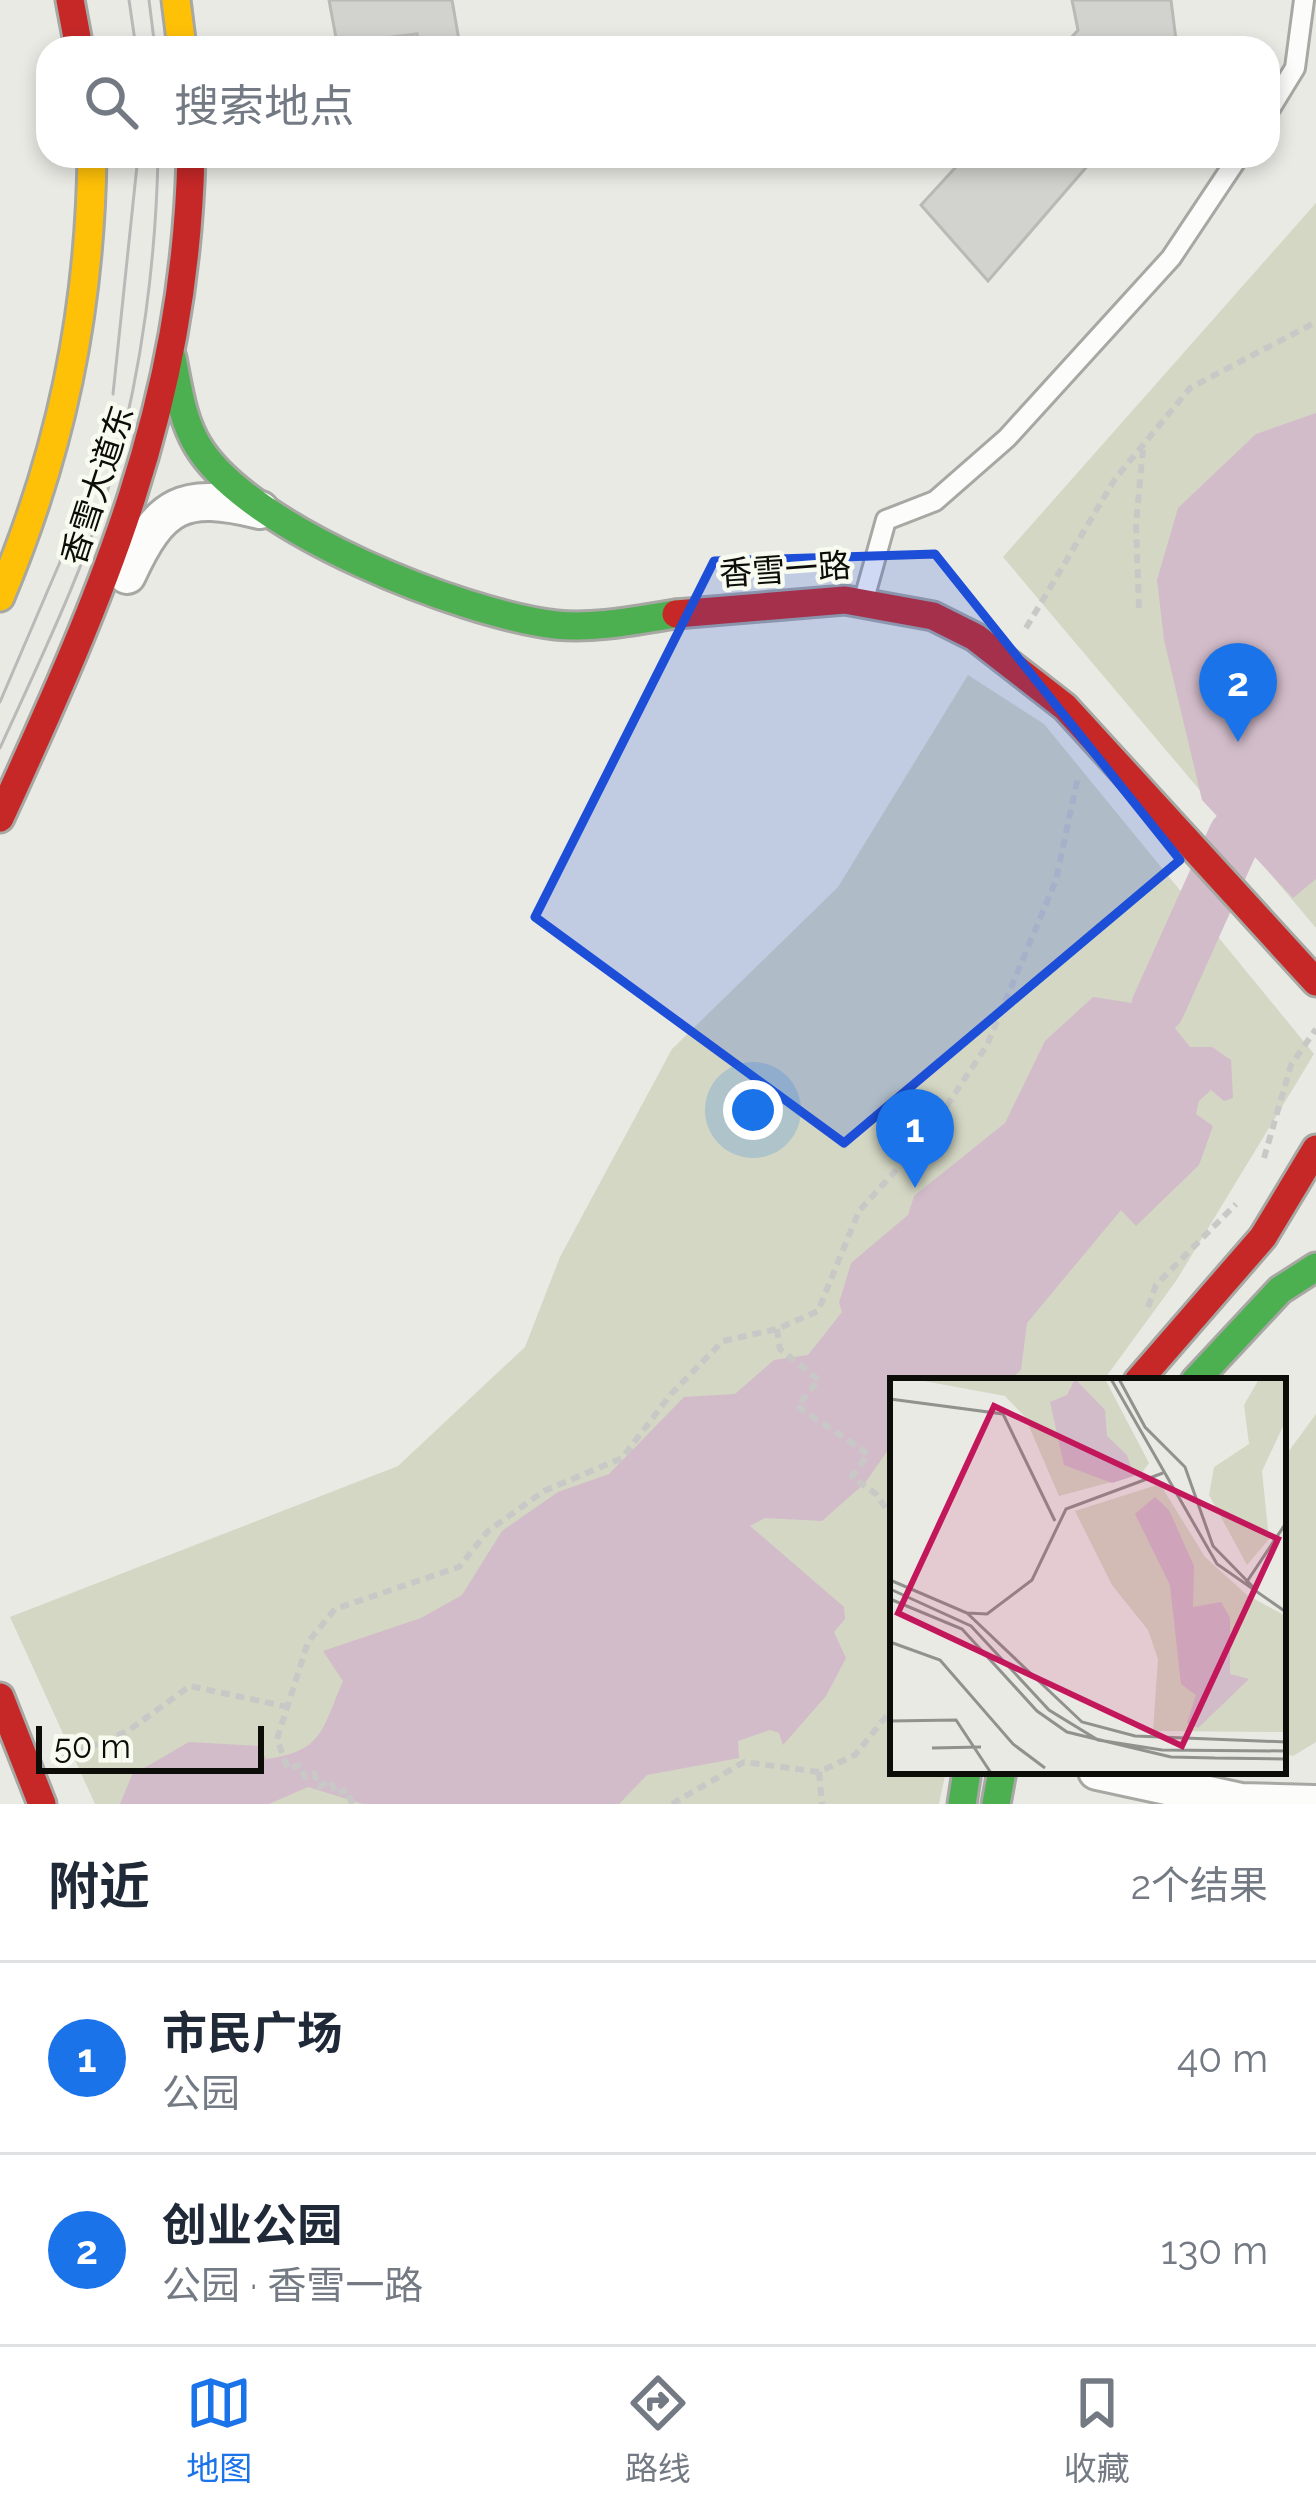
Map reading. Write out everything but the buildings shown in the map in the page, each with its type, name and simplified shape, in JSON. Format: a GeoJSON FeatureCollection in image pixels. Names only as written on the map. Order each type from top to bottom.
{"type":"FeatureCollection","features":[{"type":"Feature","properties":{"kind":"street"},"geometry":{"type":"LineString","coordinates":[[70,0],[77,36]]}},
{"type":"Feature","properties":{"kind":"street"},"geometry":{"type":"LineString","coordinates":[[176,0],[180,36]]}},
{"type":"Feature","properties":{"kind":"street","name":"香雪大道东"},"geometry":{"type":"LineString","coordinates":[[0,597],[32,520],[78,374],[91,251],[92,168]]}},
{"type":"Feature","properties":{"kind":"street","name":"香雪大道东"},"geometry":{"type":"LineString","coordinates":[[0,818],[61,692],[151,447],[172,358],[188,246],[190,168]]}},
{"type":"Feature","properties":{"kind":"street","name":"香雪一路"},"geometry":{"type":"LineString","coordinates":[[172,358],[200,451],[273,513],[367,562],[500,617],[561,625],[616,623],[814,596],[864,599],[916,608],[1008,657],[1088,733],[1316,982]]}},
{"type":"Feature","properties":{"kind":"street"},"geometry":{"type":"LineString","coordinates":[[61,692],[93,652],[147,532],[165,512],[216,499],[273,513]]}},
{"type":"Feature","properties":{"kind":"street"},"geometry":{"type":"LineString","coordinates":[[1141,1378],[1263,1237],[1316,1149]]}},
{"type":"Feature","properties":{"kind":"street"},"geometry":{"type":"LineString","coordinates":[[1198,1378],[1280,1290],[1316,1268]]}},
{"type":"Feature","properties":{"kind":"street"},"geometry":{"type":"LineString","coordinates":[[0,1697],[7,1757],[42,1804]]}},
{"type":"Feature","properties":{"kind":"street"},"geometry":{"type":"LineString","coordinates":[[962,1804],[967,1774]]}},
{"type":"Feature","properties":{"kind":"street"},"geometry":{"type":"LineString","coordinates":[[996,1804],[1001,1774]]}},
{"type":"Feature","properties":{"kind":"street"},"geometry":{"type":"LineString","coordinates":[[1110,1774],[1241,1802],[1314,1804]]}},
{"type":"Feature","properties":{"kind":"lane"},"geometry":{"type":"LineString","coordinates":[[1280,92],[1295,68],[1304,0]]}},
{"type":"Feature","properties":{"kind":"lane"},"geometry":{"type":"LineString","coordinates":[[864,599],[886,520],[935,501],[1007,438],[1171,258],[1231,168]]}},
{"type":"Feature","properties":{"kind":"path"},"geometry":{"type":"LineString","coordinates":[[1008,657],[1115,478],[1190,388],[1316,322]]}},
{"type":"Feature","properties":{"kind":"path"},"geometry":{"type":"LineString","coordinates":[[1138,608],[1136,524],[1143,445]]}},
{"type":"Feature","properties":{"kind":"path"},"geometry":{"type":"LineString","coordinates":[[352,1804],[347,1790],[336,1794],[331,1781],[319,1786],[314,1773],[305,1777],[300,1765],[288,1769],[277,1739],[308,1642],[335,1609],[459,1567],[488,1531],[544,1491],[622,1458],[671,1394],[723,1341],[776,1329],[818,1311],[859,1211],[926,1137],[987,1045],[1056,880],[1088,733]]}},
{"type":"Feature","properties":{"kind":"path"},"geometry":{"type":"LineString","coordinates":[[1263,1161],[1291,1065],[1316,1029]]}},
{"type":"Feature","properties":{"kind":"path"},"geometry":{"type":"LineString","coordinates":[[1142,1322],[1156,1285],[1243,1196]]}},
{"type":"Feature","properties":{"kind":"path"},"geometry":{"type":"LineString","coordinates":[[776,1329],[780,1348],[819,1380],[797,1406],[868,1454],[852,1477],[876,1494],[890,1514]]}},
{"type":"Feature","properties":{"kind":"path"},"geometry":{"type":"LineString","coordinates":[[61,1759],[128,1731],[190,1686],[288,1707]]}},
{"type":"Feature","properties":{"kind":"path"},"geometry":{"type":"LineString","coordinates":[[671,1804],[744,1762],[819,1772],[855,1755],[890,1712]]}},
{"type":"Feature","properties":{"kind":"path"},"geometry":{"type":"LineString","coordinates":[[819,1772],[822,1804]]}},
{"type":"Feature","properties":{"kind":"highlighted area"},"geometry":{"type":"Polygon","coordinates":[[[935,554],[1180,860],[844,1143],[535,917],[714,561],[935,554]]]}},
{"type":"Feature","properties":{"kind":"green space"},"geometry":{"type":"Polygon","coordinates":[[[1316,203],[1316,928],[1003,557],[1316,203]]]}},
{"type":"Feature","properties":{"kind":"green space"},"geometry":{"type":"Polygon","coordinates":[[[968,675],[1044,724],[1314,1054],[1176,1281],[1105,1378],[890,1378],[890,1774],[945,1774],[939,1804],[95,1804],[10,1617],[398,1466],[525,1347],[560,1257],[672,1049],[838,887],[968,675]]]}},
{"type":"Feature","properties":{"kind":"green space"},"geometry":{"type":"Polygon","coordinates":[[[1316,1414],[1316,1742],[1293,1756],[1286,1754],[1286,1455],[1316,1414]]]}},
{"type":"Feature","properties":{"kind":"shaded area"},"geometry":{"type":"Polygon","coordinates":[[[1316,413],[1316,879],[1293,898],[1202,800],[1164,640],[1157,580],[1178,508],[1256,434],[1316,413]]]}},
{"type":"Feature","properties":{"kind":"shaded area"},"geometry":{"type":"Polygon","coordinates":[[[1093,997],[1158,1007],[1190,1047],[1212,1047],[1231,1060],[1233,1098],[1224,1101],[1211,1090],[1199,1101],[1196,1114],[1213,1126],[1199,1165],[1136,1226],[1121,1210],[1027,1323],[1021,1370],[1012,1378],[890,1378],[890,1447],[865,1483],[822,1521],[765,1518],[750,1526],[844,1607],[845,1619],[834,1632],[846,1658],[826,1696],[783,1745],[779,1733],[770,1730],[738,1741],[739,1758],[647,1775],[619,1804],[363,1804],[308,1787],[269,1804],[120,1804],[132,1775],[189,1742],[259,1746],[266,1759],[310,1744],[343,1681],[323,1651],[421,1618],[462,1595],[502,1531],[558,1492],[609,1474],[684,1397],[735,1394],[774,1360],[808,1355],[842,1312],[839,1303],[851,1263],[908,1215],[914,1196],[1005,1123],[1045,1041],[1093,997]]]}},
{"type":"Feature","properties":{"kind":"waterway"},"geometry":{"type":"LineString","coordinates":[[1158,1007],[1235,836]]}},
{"type":"Feature","properties":{"kind":"tram line"},"geometry":{"type":"LineString","coordinates":[[129,0],[134,36]]}},
{"type":"Feature","properties":{"kind":"tram line"},"geometry":{"type":"LineString","coordinates":[[149,0],[154,36]]}},
{"type":"Feature","properties":{"kind":"tram line"},"geometry":{"type":"LineString","coordinates":[[113,394],[137,168]]}},
{"type":"Feature","properties":{"kind":"tram line"},"geometry":{"type":"LineString","coordinates":[[0,748],[77,574],[115,466],[146,312],[157,168]]}},
{"type":"Feature","properties":{"kind":"tram line"},"geometry":{"type":"LineString","coordinates":[[0,702],[75,527]]}},
{"type":"Feature","properties":{"kind":"traffic: fast"},"geometry":{"type":"LineString","coordinates":[[172,358],[184,415],[198,446],[224,477],[309,537],[415,586],[516,618],[586,626],[676,614]]}},
{"type":"Feature","properties":{"kind":"traffic: fast"},"geometry":{"type":"LineString","coordinates":[[1198,1378],[1280,1290],[1316,1267]]}},
{"type":"Feature","properties":{"kind":"traffic: fast"},"geometry":{"type":"LineString","coordinates":[[962,1804],[967,1774]]}},
{"type":"Feature","properties":{"kind":"traffic: fast"},"geometry":{"type":"LineString","coordinates":[[996,1804],[1001,1774]]}},
{"type":"Feature","properties":{"kind":"traffic: slow"},"geometry":{"type":"LineString","coordinates":[[176,0],[180,36]]}},
{"type":"Feature","properties":{"kind":"traffic: slow"},"geometry":{"type":"LineString","coordinates":[[0,597],[40,489],[68,381],[85,271],[92,168]]}},
{"type":"Feature","properties":{"kind":"traffic: jam"},"geometry":{"type":"LineString","coordinates":[[70,0],[77,36]]}},
{"type":"Feature","properties":{"kind":"traffic: jam"},"geometry":{"type":"LineString","coordinates":[[0,818],[72,655],[132,497],[173,334],[190,168]]}},
{"type":"Feature","properties":{"kind":"traffic: jam"},"geometry":{"type":"LineString","coordinates":[[676,614],[845,600],[933,616],[975,637],[1065,707],[1316,982]]}},
{"type":"Feature","properties":{"kind":"traffic: jam"},"geometry":{"type":"LineString","coordinates":[[1141,1378],[1263,1237],[1316,1149]]}},
{"type":"Feature","properties":{"kind":"traffic: jam"},"geometry":{"type":"LineString","coordinates":[[0,1697],[42,1804]]}},
{"type":"Feature","properties":{"kind":"place","name":"创业公园"},"geometry":{"type":"Point","coordinates":[1238,742]}},
{"type":"Feature","properties":{"kind":"place","name":"市民广场"},"geometry":{"type":"Point","coordinates":[915,1188]}}]}
